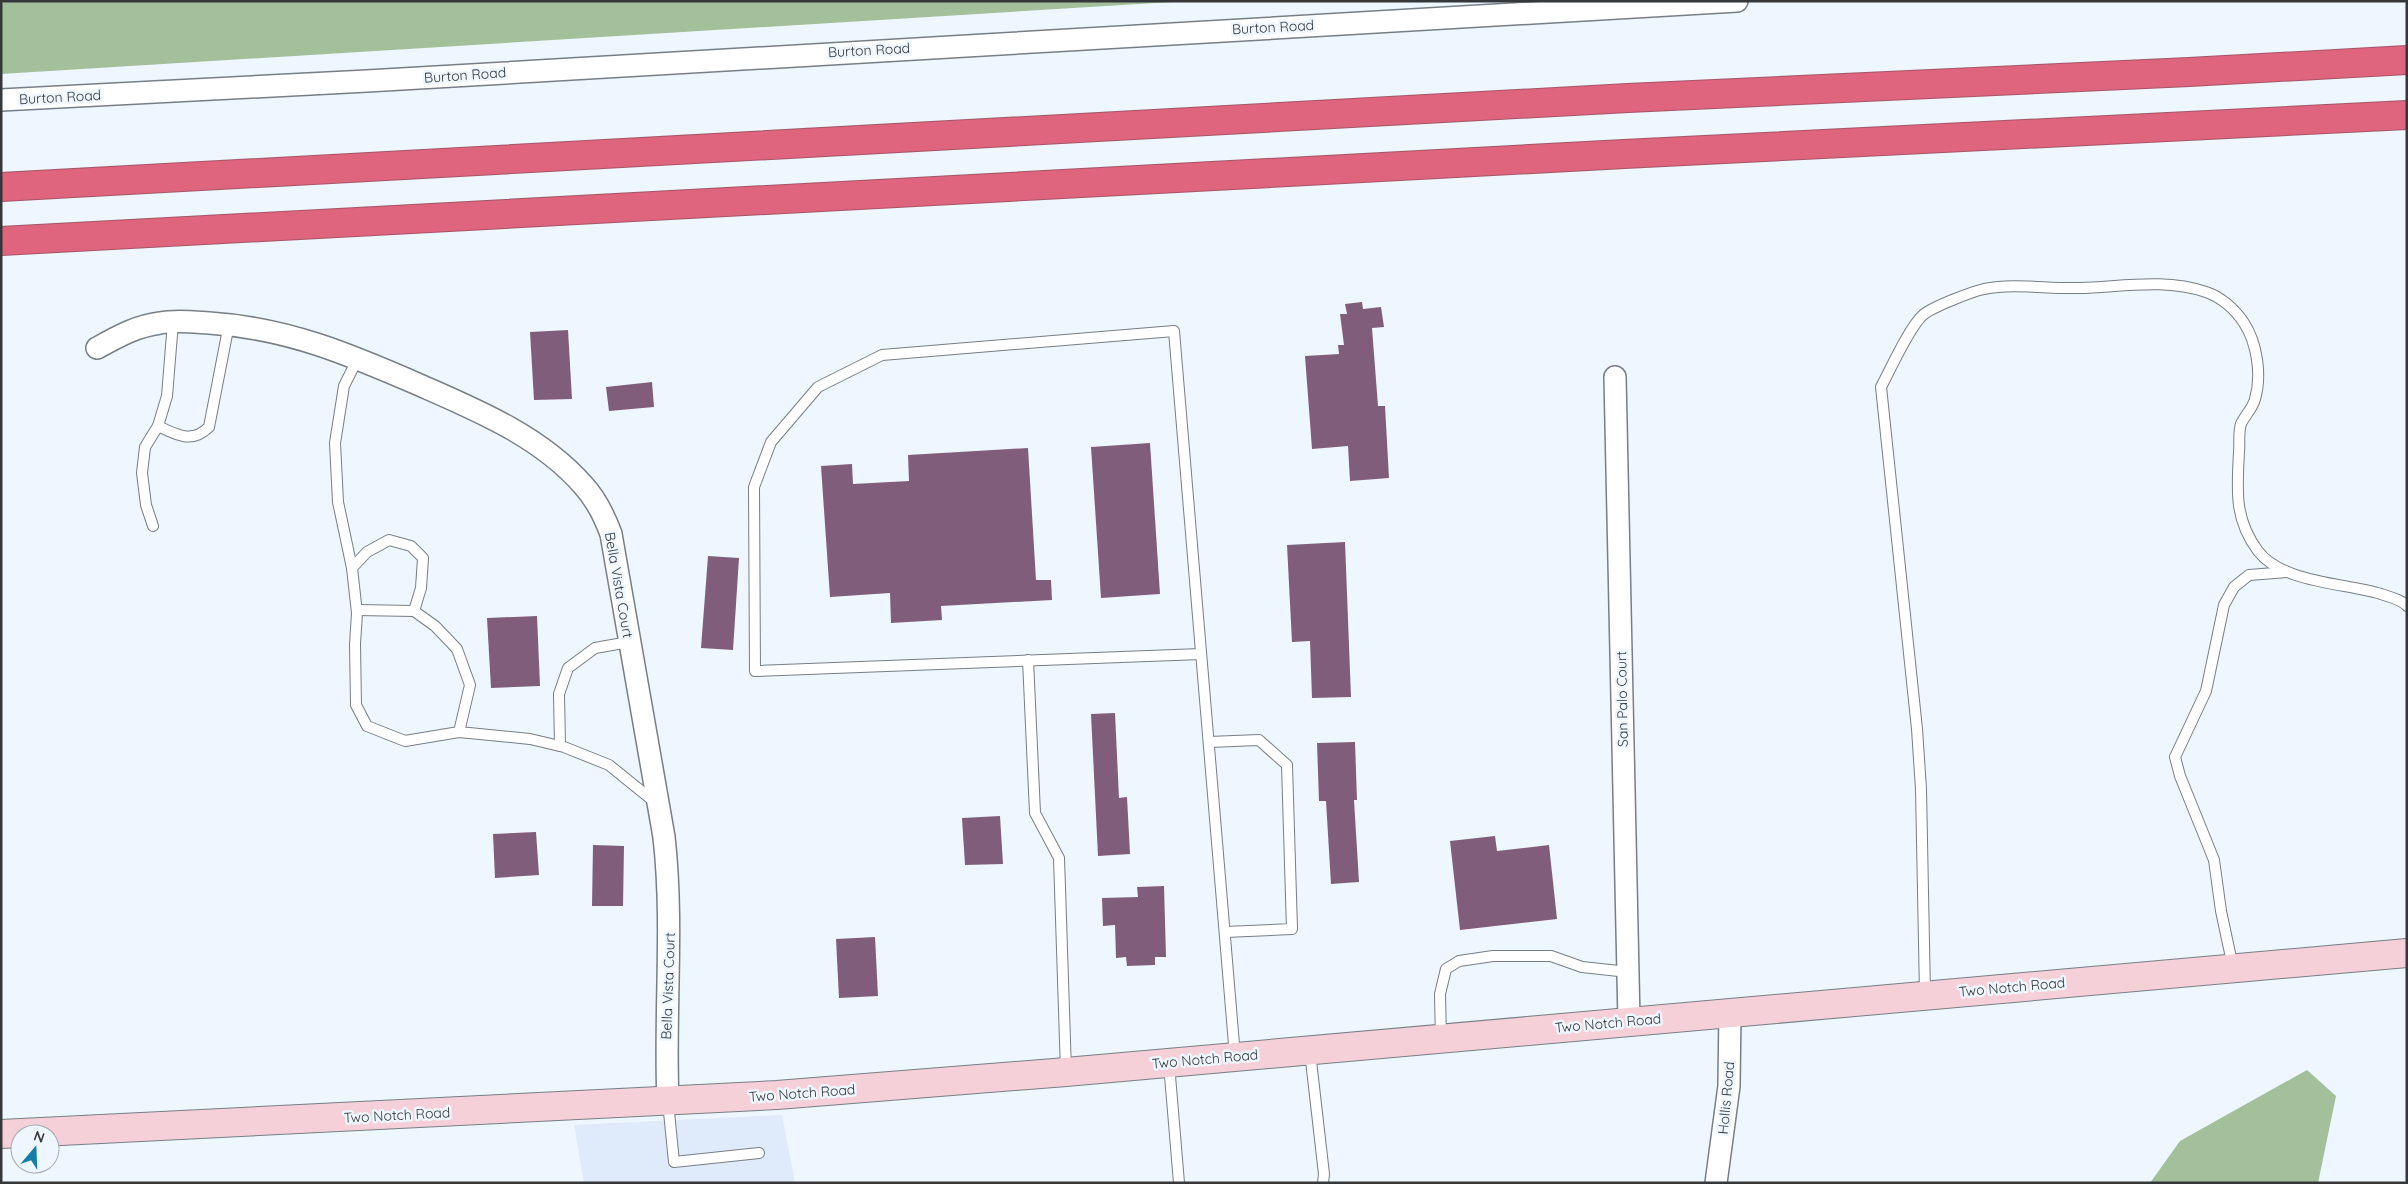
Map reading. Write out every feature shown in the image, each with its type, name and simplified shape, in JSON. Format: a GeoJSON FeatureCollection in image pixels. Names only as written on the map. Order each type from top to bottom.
{"type":"FeatureCollection","features":[{"type":"Feature","properties":{"kind":"highway"},"geometry":{"type":"LineString","coordinates":[[1,187],[1618,99],[2179,73],[2407,60]]}},
{"type":"Feature","properties":{"kind":"highway"},"geometry":{"type":"LineString","coordinates":[[1,241],[1604,155],[2407,115]]}},
{"type":"Feature","properties":{"kind":"street","name":"Burton Road"},"geometry":{"type":"LineString","coordinates":[[1,100],[367,81],[868,50],[1737,1]]}},
{"type":"Feature","properties":{"kind":"street","name":"Bella Vista Court"},"geometry":{"type":"LineString","coordinates":[[97,348],[123,333],[142,327],[173,322],[229,324],[275,331],[312,341],[358,358],[472,408],[523,436],[554,458],[583,484],[604,516],[611,534],[659,806],[668,876],[670,933],[666,1049],[668,1102]]}},
{"type":"Feature","properties":{"kind":"street","name":"San Palo Court"},"geometry":{"type":"LineString","coordinates":[[1615,376],[1629,1021]]}},
{"type":"Feature","properties":{"kind":"street","name":"Two Notch Road"},"geometry":{"type":"LineString","coordinates":[[1,1134],[668,1102],[1066,1072],[2407,953]]}},
{"type":"Feature","properties":{"kind":"street","name":"Hollis Road"},"geometry":{"type":"LineString","coordinates":[[1716,1183],[1729,1086],[1730,1012]]}},
{"type":"Feature","properties":{"kind":"lane"},"geometry":{"type":"LineString","coordinates":[[1925,995],[1920,772],[1881,387],[1900,350],[1923,315],[1982,290],[2002,287],[2079,288],[2158,284],[2187,287],[2207,292],[2223,300],[2243,322],[2254,346],[2258,384],[2255,401],[2240,425],[2237,500],[2245,530],[2260,553],[2296,576],[2371,591],[2391,597],[2407,606]]}},
{"type":"Feature","properties":{"kind":"lane"},"geometry":{"type":"LineString","coordinates":[[153,526],[146,505],[142,473],[145,447],[158,426],[167,396],[173,322]]}},
{"type":"Feature","properties":{"kind":"lane"},"geometry":{"type":"LineString","coordinates":[[158,426],[174,434],[186,437],[201,435],[209,427],[229,324]]}},
{"type":"Feature","properties":{"kind":"lane"},"geometry":{"type":"LineString","coordinates":[[1201,654],[755,671],[754,487],[771,442],[818,387],[882,355],[1174,331],[1235,1057]]}},
{"type":"Feature","properties":{"kind":"lane"},"geometry":{"type":"LineString","coordinates":[[358,358],[344,386],[335,443],[338,502],[352,568],[357,610],[356,705],[367,726],[405,741],[459,732],[530,740],[560,746],[609,765],[659,806]]}},
{"type":"Feature","properties":{"kind":"lane"},"geometry":{"type":"LineString","coordinates":[[352,568],[367,552],[389,540],[411,546],[424,558],[421,588],[414,611]]}},
{"type":"Feature","properties":{"kind":"lane"},"geometry":{"type":"LineString","coordinates":[[2234,968],[2221,911],[2214,860],[2180,776],[2175,757],[2206,691],[2224,605],[2234,587],[2249,575],[2288,572]]}},
{"type":"Feature","properties":{"kind":"lane"},"geometry":{"type":"LineString","coordinates":[[357,610],[414,611],[435,626],[457,649],[470,685],[459,732]]}},
{"type":"Feature","properties":{"kind":"lane"},"geometry":{"type":"LineString","coordinates":[[560,746],[559,694],[568,668],[595,648],[629,642]]}},
{"type":"Feature","properties":{"kind":"lane"},"geometry":{"type":"LineString","coordinates":[[1028,660],[1034,813],[1059,858],[1066,1072]]}},
{"type":"Feature","properties":{"kind":"lane"},"geometry":{"type":"LineString","coordinates":[[1209,742],[1259,740],[1287,765],[1292,929],[1225,932]]}},
{"type":"Feature","properties":{"kind":"lane"},"geometry":{"type":"LineString","coordinates":[[1441,1038],[1440,994],[1446,969],[1459,961],[1493,956],[1551,956],[1582,967],[1628,972]]}},
{"type":"Feature","properties":{"kind":"lane"},"geometry":{"type":"LineString","coordinates":[[1310,1050],[1324,1174],[1323,1183]]}},
{"type":"Feature","properties":{"kind":"lane"},"geometry":{"type":"LineString","coordinates":[[1169,1063],[1179,1183]]}},
{"type":"Feature","properties":{"kind":"lane"},"geometry":{"type":"LineString","coordinates":[[668,1102],[674,1162],[759,1153]]}},
{"type":"Feature","properties":{"kind":"shaded area"},"geometry":{"type":"Polygon","coordinates":[[[782,1115],[795,1183],[584,1183],[574,1125],[782,1115]]]}},
{"type":"Feature","properties":{"kind":"green space"},"geometry":{"type":"Polygon","coordinates":[[[1,1],[1188,1],[1,74],[1,1]]]}},
{"type":"Feature","properties":{"kind":"green space"},"geometry":{"type":"Polygon","coordinates":[[[2307,1070],[2336,1096],[2318,1183],[2150,1183],[2180,1141],[2307,1070]]]}},
{"type":"Feature","properties":{"kind":"building"},"geometry":{"type":"Polygon","coordinates":[[[1362,302],[1363,309],[1381,307],[1384,327],[1372,328],[1378,406],[1385,406],[1389,478],[1350,481],[1348,446],[1312,449],[1305,356],[1339,354],[1338,345],[1344,345],[1340,314],[1347,314],[1345,304],[1362,302]]]}},
{"type":"Feature","properties":{"kind":"building"},"geometry":{"type":"Polygon","coordinates":[[[568,330],[572,399],[534,400],[530,332],[568,330]]]}},
{"type":"Feature","properties":{"kind":"building"},"geometry":{"type":"Polygon","coordinates":[[[652,382],[654,407],[609,411],[606,387],[652,382]]]}},
{"type":"Feature","properties":{"kind":"building"},"geometry":{"type":"Polygon","coordinates":[[[1150,443],[1160,594],[1101,598],[1091,447],[1150,443]]]}},
{"type":"Feature","properties":{"kind":"building"},"geometry":{"type":"Polygon","coordinates":[[[1028,448],[1036,580],[1051,580],[1052,600],[941,606],[942,620],[891,623],[890,593],[830,597],[821,466],[852,464],[853,484],[909,481],[908,455],[1028,448]]]}},
{"type":"Feature","properties":{"kind":"building"},"geometry":{"type":"Polygon","coordinates":[[[1345,542],[1351,697],[1312,698],[1310,641],[1292,642],[1287,545],[1345,542]]]}},
{"type":"Feature","properties":{"kind":"building"},"geometry":{"type":"Polygon","coordinates":[[[708,556],[739,558],[733,650],[701,648],[708,556]]]}},
{"type":"Feature","properties":{"kind":"building"},"geometry":{"type":"Polygon","coordinates":[[[537,616],[540,686],[491,688],[487,618],[537,616]]]}},
{"type":"Feature","properties":{"kind":"building"},"geometry":{"type":"Polygon","coordinates":[[[1115,713],[1119,798],[1127,797],[1130,854],[1098,856],[1091,714],[1115,713]]]}},
{"type":"Feature","properties":{"kind":"building"},"geometry":{"type":"Polygon","coordinates":[[[1355,742],[1357,800],[1354,800],[1359,882],[1331,884],[1326,801],[1319,801],[1317,743],[1355,742]]]}},
{"type":"Feature","properties":{"kind":"building"},"geometry":{"type":"Polygon","coordinates":[[[1000,816],[1003,864],[965,865],[962,818],[1000,816]]]}},
{"type":"Feature","properties":{"kind":"building"},"geometry":{"type":"Polygon","coordinates":[[[536,832],[539,875],[495,878],[493,834],[536,832]]]}},
{"type":"Feature","properties":{"kind":"building"},"geometry":{"type":"Polygon","coordinates":[[[1495,836],[1497,851],[1549,845],[1557,919],[1460,930],[1450,841],[1495,836]]]}},
{"type":"Feature","properties":{"kind":"building"},"geometry":{"type":"Polygon","coordinates":[[[593,845],[624,846],[623,906],[592,906],[593,845]]]}},
{"type":"Feature","properties":{"kind":"building"},"geometry":{"type":"Polygon","coordinates":[[[1164,886],[1166,957],[1155,957],[1155,965],[1127,966],[1126,957],[1116,958],[1115,925],[1103,926],[1102,898],[1138,897],[1137,887],[1164,886]]]}},
{"type":"Feature","properties":{"kind":"building"},"geometry":{"type":"Polygon","coordinates":[[[875,937],[878,996],[839,998],[836,939],[875,937]]]}}]}
